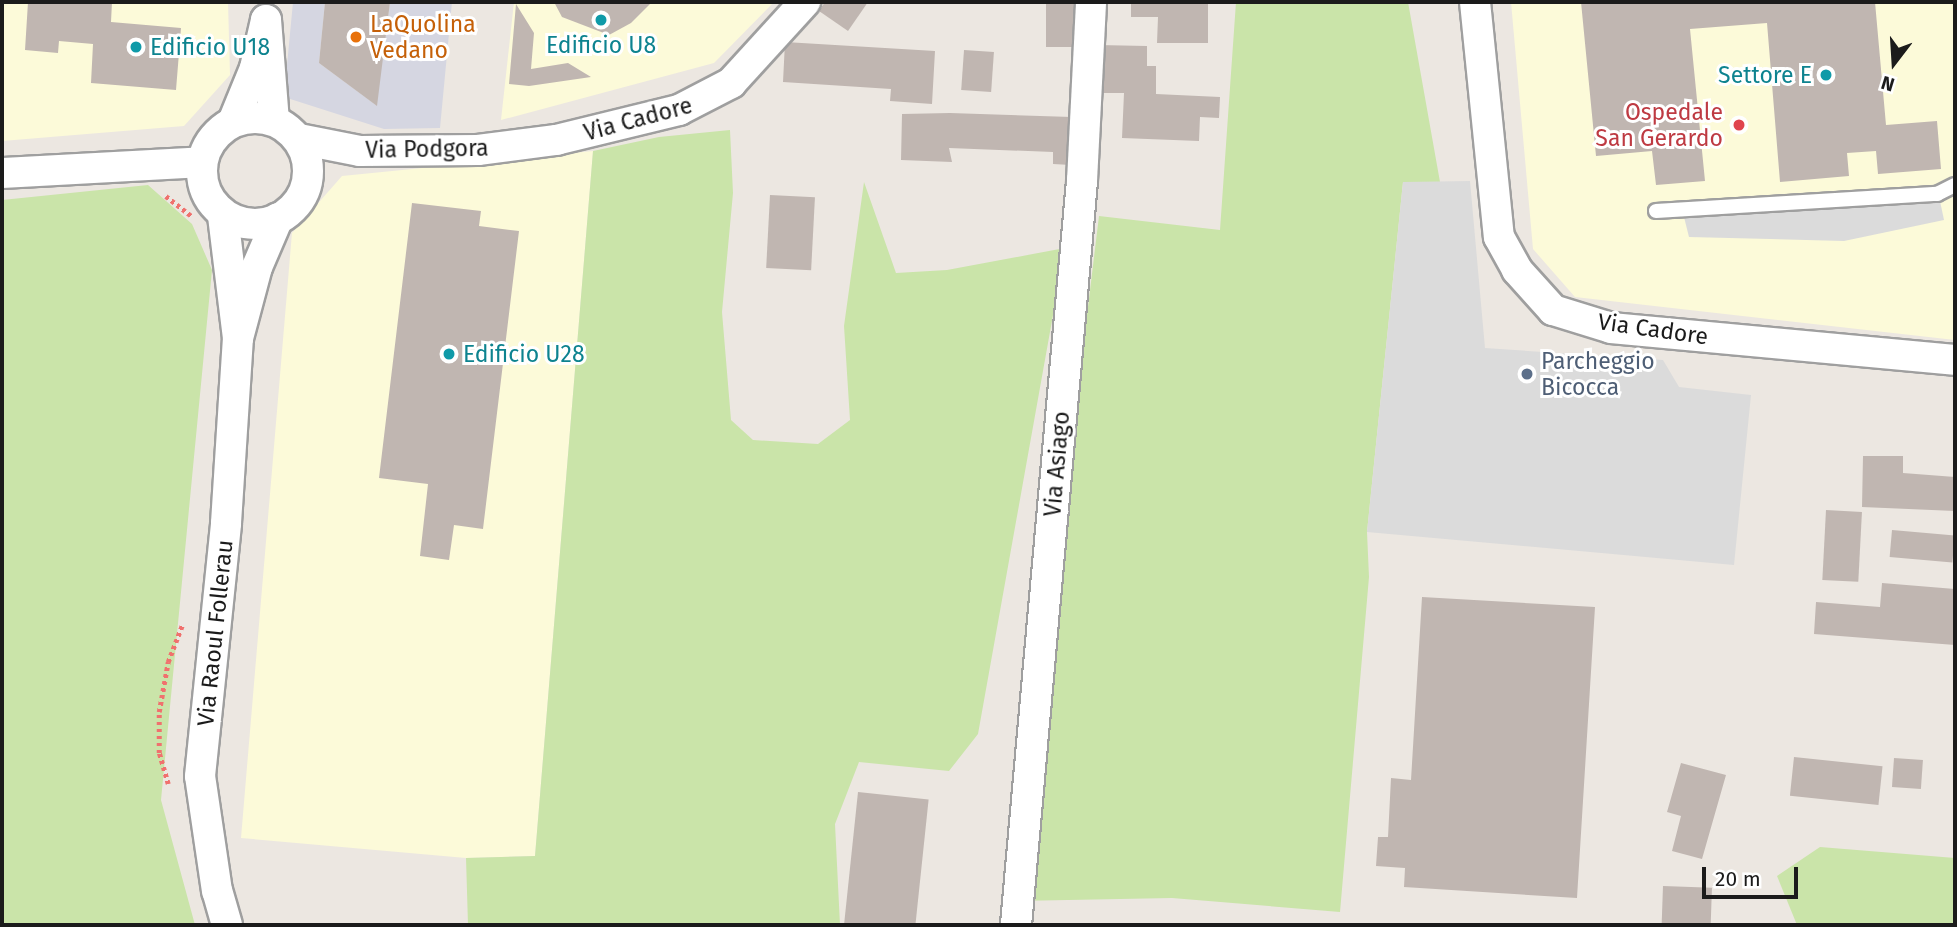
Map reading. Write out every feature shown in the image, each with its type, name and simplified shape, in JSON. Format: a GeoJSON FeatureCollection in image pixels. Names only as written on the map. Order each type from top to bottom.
{"type":"FeatureCollection","features":[{"type":"Feature","properties":{"kind":"street","name":"Via Cadore"},"geometry":{"type":"LineString","coordinates":[[556,140],[702,101],[756,58],[805,2]]}},
{"type":"Feature","properties":{"kind":"street","name":"Via Asiago"},"geometry":{"type":"LineString","coordinates":[[1016,925],[1082,181],[1091,2]]}},
{"type":"Feature","properties":{"kind":"street","name":"Via Cadore"},"geometry":{"type":"LineString","coordinates":[[1475,2],[1499,237],[1517,270],[1553,310],[1611,328],[1955,360]]}},
{"type":"Feature","properties":{"kind":"street"},"geometry":{"type":"LineString","coordinates":[[266,11],[274,121]]}},
{"type":"Feature","properties":{"kind":"street"},"geometry":{"type":"LineString","coordinates":[[233,122],[274,121],[299,139],[307,156],[308,178],[300,197],[278,218],[211,222],[210,200],[202,162],[211,141],[233,122],[255,68],[266,11]]}},
{"type":"Feature","properties":{"kind":"street","name":"Via Podgora"},"geometry":{"type":"LineString","coordinates":[[299,139],[360,151],[415,152],[478,150],[556,140]]}},
{"type":"Feature","properties":{"kind":"street"},"geometry":{"type":"LineString","coordinates":[[2,173],[202,162]]}},
{"type":"Feature","properties":{"kind":"street","name":"Via Raoul Follerau"},"geometry":{"type":"LineString","coordinates":[[227,925],[217,891],[200,776],[226,523],[238,338],[257,267],[278,218]]}},
{"type":"Feature","properties":{"kind":"street","name":"Via Raoul Follerau"},"geometry":{"type":"LineString","coordinates":[[211,222],[238,338]]}},
{"type":"Feature","properties":{"kind":"lane"},"geometry":{"type":"LineString","coordinates":[[1656,211],[1937,194],[1955,185]]}},
{"type":"Feature","properties":{"kind":"path"},"geometry":{"type":"LineString","coordinates":[[162,194],[193,217],[211,222]]}},
{"type":"Feature","properties":{"kind":"path"},"geometry":{"type":"LineString","coordinates":[[170,791],[159,753],[159,712],[168,662],[184,622]]}},
{"type":"Feature","properties":{"kind":"shaded area"},"geometry":{"type":"Polygon","coordinates":[[[2,2],[228,2],[230,75],[184,126],[2,141],[2,2]]]}},
{"type":"Feature","properties":{"kind":"shaded area"},"geometry":{"type":"Polygon","coordinates":[[[293,2],[325,2],[319,63],[376,105],[390,2],[452,2],[440,128],[384,129],[284,97],[293,2]]]}},
{"type":"Feature","properties":{"kind":"shaded area"},"geometry":{"type":"Polygon","coordinates":[[[514,2],[774,2],[714,63],[501,120],[514,2]]]}},
{"type":"Feature","properties":{"kind":"shaded area","name":"Ospedale San Gerardo"},"geometry":{"type":"Polygon","coordinates":[[[1511,2],[1955,2],[1955,340],[1575,297],[1533,249],[1511,2]]]}},
{"type":"Feature","properties":{"kind":"shaded area"},"geometry":{"type":"Polygon","coordinates":[[[593,151],[535,856],[466,858],[241,838],[292,233],[342,176],[593,151]]]}},
{"type":"Feature","properties":{"kind":"shaded area","name":"Parcheggio Bicocca"},"geometry":{"type":"Polygon","coordinates":[[[1470,181],[1485,348],[1663,360],[1679,387],[1751,395],[1734,565],[1367,532],[1403,182],[1470,181]]]}},
{"type":"Feature","properties":{"kind":"shaded area"},"geometry":{"type":"Polygon","coordinates":[[[1940,201],[1944,220],[1844,241],[1689,237],[1684,217],[1940,201]]]}},
{"type":"Feature","properties":{"kind":"green space"},"geometry":{"type":"Polygon","coordinates":[[[1236,2],[1408,2],[1440,182],[1403,182],[1367,532],[1369,577],[1340,912],[1172,898],[1016,901],[1099,216],[1220,230],[1236,2]]]}},
{"type":"Feature","properties":{"kind":"green space"},"geometry":{"type":"Polygon","coordinates":[[[730,130],[733,193],[722,312],[731,420],[753,440],[818,444],[850,420],[844,326],[864,182],[896,273],[947,270],[1065,248],[978,734],[949,771],[859,762],[835,824],[840,925],[468,925],[466,858],[535,856],[593,151],[659,137],[730,130]]]}},
{"type":"Feature","properties":{"kind":"green space"},"geometry":{"type":"Polygon","coordinates":[[[148,185],[192,224],[212,270],[161,800],[195,925],[2,925],[2,200],[148,185]]]}},
{"type":"Feature","properties":{"kind":"green space"},"geometry":{"type":"Polygon","coordinates":[[[1820,847],[1955,858],[1955,925],[1797,925],[1777,876],[1820,847]]]}},
{"type":"Feature","properties":{"kind":"building","name":"Edificio U18"},"geometry":{"type":"Polygon","coordinates":[[[28,2],[112,2],[111,22],[181,28],[176,90],[91,83],[93,44],[59,41],[58,53],[25,50],[28,2]]]}},
{"type":"Feature","properties":{"kind":"building"},"geometry":{"type":"Polygon","coordinates":[[[325,2],[390,2],[377,106],[319,63],[325,2]]]}},
{"type":"Feature","properties":{"kind":"building","name":"Edificio U8"},"geometry":{"type":"Polygon","coordinates":[[[554,2],[652,2],[631,23],[609,35],[562,17],[554,2]]]}},
{"type":"Feature","properties":{"kind":"building"},"geometry":{"type":"Polygon","coordinates":[[[825,2],[868,2],[848,31],[819,11],[825,2]]]}},
{"type":"Feature","properties":{"kind":"building"},"geometry":{"type":"Polygon","coordinates":[[[1131,2],[1208,2],[1208,43],[1157,43],[1158,17],[1131,17],[1131,2]]]}},
{"type":"Feature","properties":{"kind":"building"},"geometry":{"type":"Polygon","coordinates":[[[1581,2],[1875,2],[1886,125],[1937,121],[1941,169],[1878,174],[1876,151],[1847,153],[1849,176],[1780,182],[1767,23],[1690,29],[1705,181],[1656,185],[1652,151],[1596,156],[1581,2]]]}},
{"type":"Feature","properties":{"kind":"building"},"geometry":{"type":"Polygon","coordinates":[[[516,4],[534,33],[531,69],[568,63],[591,77],[529,86],[509,84],[516,4]]]}},
{"type":"Feature","properties":{"kind":"building"},"geometry":{"type":"Polygon","coordinates":[[[1046,4],[1079,4],[1079,47],[1046,47],[1046,4]]]}},
{"type":"Feature","properties":{"kind":"building"},"geometry":{"type":"Polygon","coordinates":[[[785,42],[935,51],[932,104],[890,101],[891,89],[783,82],[785,42]]]}},
{"type":"Feature","properties":{"kind":"building"},"geometry":{"type":"Polygon","coordinates":[[[1098,45],[1147,46],[1147,66],[1156,66],[1156,94],[1220,97],[1219,118],[1200,117],[1199,141],[1122,138],[1124,93],[1096,93],[1098,45]]]}},
{"type":"Feature","properties":{"kind":"building"},"geometry":{"type":"Polygon","coordinates":[[[964,50],[994,52],[991,92],[961,90],[964,50]]]}},
{"type":"Feature","properties":{"kind":"building"},"geometry":{"type":"Polygon","coordinates":[[[902,114],[1072,117],[1071,165],[1053,164],[1053,152],[949,148],[952,162],[901,160],[902,114]]]}},
{"type":"Feature","properties":{"kind":"building"},"geometry":{"type":"Polygon","coordinates":[[[770,195],[815,197],[811,270],[766,268],[770,195]]]}},
{"type":"Feature","properties":{"kind":"building","name":"Edificio U28"},"geometry":{"type":"Polygon","coordinates":[[[412,203],[481,211],[479,226],[519,231],[483,529],[454,525],[449,560],[420,556],[428,484],[379,478],[412,203]]]}},
{"type":"Feature","properties":{"kind":"building"},"geometry":{"type":"Polygon","coordinates":[[[1863,456],[1903,456],[1903,473],[1955,477],[1955,511],[1862,507],[1863,456]]]}},
{"type":"Feature","properties":{"kind":"building"},"geometry":{"type":"Polygon","coordinates":[[[1826,510],[1862,512],[1858,582],[1822,580],[1826,510]]]}},
{"type":"Feature","properties":{"kind":"building"},"geometry":{"type":"Polygon","coordinates":[[[1892,530],[1955,535],[1952,562],[1890,557],[1892,530]]]}},
{"type":"Feature","properties":{"kind":"building"},"geometry":{"type":"Polygon","coordinates":[[[1882,583],[1955,589],[1955,645],[1814,634],[1816,602],[1880,607],[1882,583]]]}},
{"type":"Feature","properties":{"kind":"building"},"geometry":{"type":"Polygon","coordinates":[[[1422,597],[1595,607],[1577,898],[1404,887],[1405,868],[1376,866],[1378,837],[1388,837],[1391,778],[1411,780],[1422,597]]]}},
{"type":"Feature","properties":{"kind":"building"},"geometry":{"type":"Polygon","coordinates":[[[1794,757],[1883,766],[1878,805],[1790,796],[1794,757]]]}},
{"type":"Feature","properties":{"kind":"building"},"geometry":{"type":"Polygon","coordinates":[[[1894,758],[1923,760],[1921,789],[1892,787],[1894,758]]]}},
{"type":"Feature","properties":{"kind":"building"},"geometry":{"type":"Polygon","coordinates":[[[1681,763],[1726,775],[1702,859],[1672,851],[1681,816],[1667,812],[1681,763]]]}},
{"type":"Feature","properties":{"kind":"building"},"geometry":{"type":"Polygon","coordinates":[[[858,792],[929,799],[915,925],[844,925],[858,792]]]}},
{"type":"Feature","properties":{"kind":"building"},"geometry":{"type":"Polygon","coordinates":[[[1663,886],[1712,888],[1711,925],[1662,925],[1663,886]]]}},
{"type":"Feature","properties":{"kind":"place","name":"Edificio U8"},"geometry":{"type":"Point","coordinates":[601,20]}},
{"type":"Feature","properties":{"kind":"place","name":"LaQuolina Vedano"},"geometry":{"type":"Point","coordinates":[356,37]}},
{"type":"Feature","properties":{"kind":"place","name":"Edificio U18"},"geometry":{"type":"Point","coordinates":[136,47]}},
{"type":"Feature","properties":{"kind":"place","name":"Settore E"},"geometry":{"type":"Point","coordinates":[1826,75]}},
{"type":"Feature","properties":{"kind":"place","name":"Ospedale San Gerardo"},"geometry":{"type":"Point","coordinates":[1739,125]}},
{"type":"Feature","properties":{"kind":"place","name":"Edificio U28"},"geometry":{"type":"Point","coordinates":[449,354]}},
{"type":"Feature","properties":{"kind":"place","name":"Parcheggio Bicocca"},"geometry":{"type":"Point","coordinates":[1527,374]}}]}
